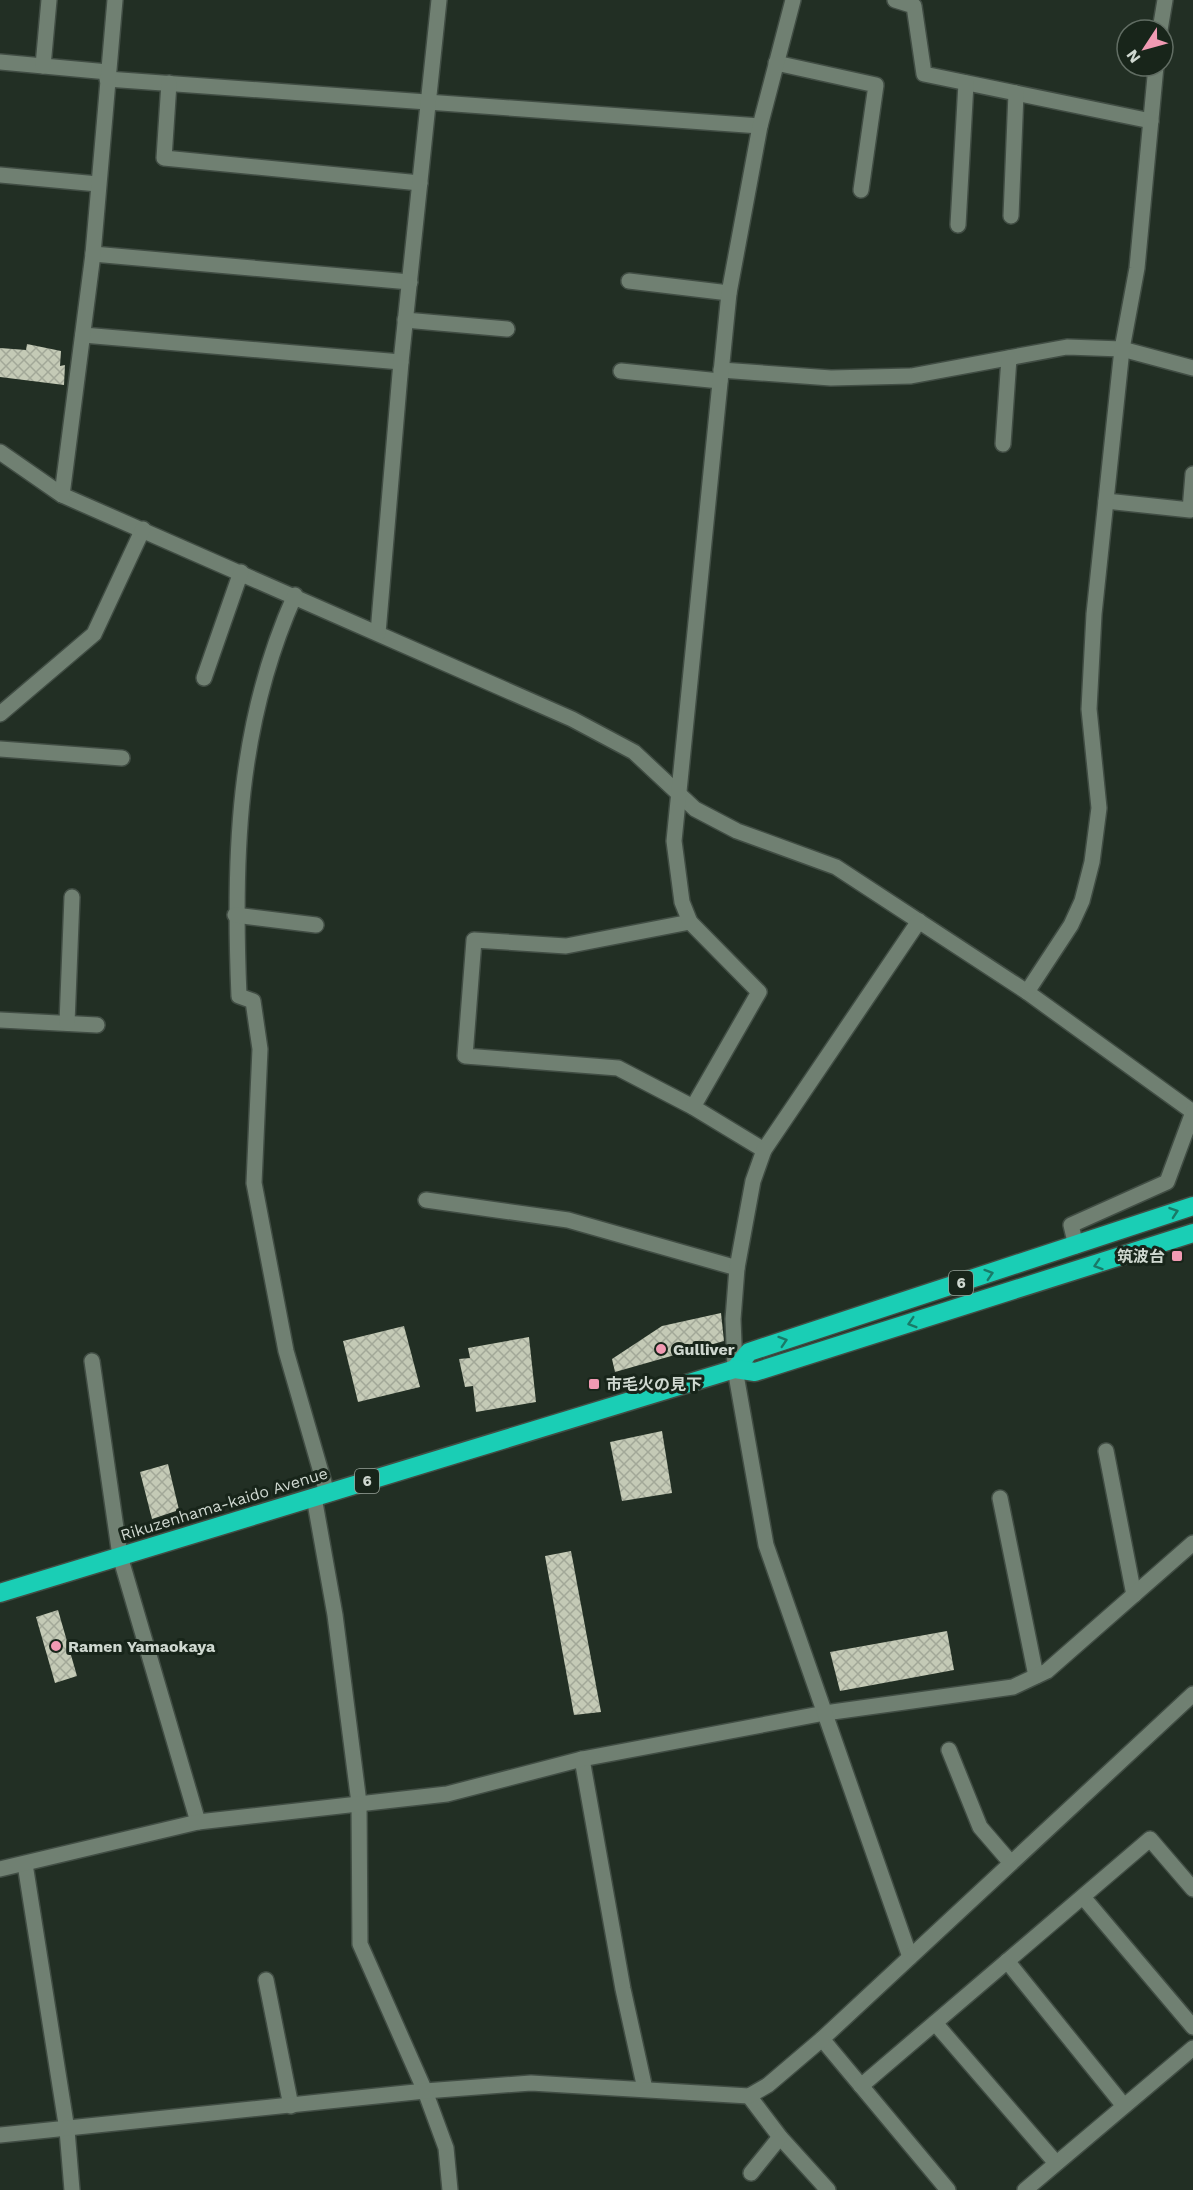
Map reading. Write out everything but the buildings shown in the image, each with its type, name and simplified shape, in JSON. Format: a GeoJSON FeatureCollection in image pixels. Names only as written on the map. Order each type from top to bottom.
{"type":"FeatureCollection","features":[{"type":"Feature","properties":{"kind":"highway","name":"Rikuzenhama-kaido Avenue"},"geometry":{"type":"LineString","coordinates":[[735,1369],[749,1352],[1193,1206]]}},
{"type":"Feature","properties":{"kind":"highway","name":"Rikuzenhama-kaido Avenue"},"geometry":{"type":"LineString","coordinates":[[0,1593],[735,1369],[755,1372],[1193,1233]]}},
{"type":"Feature","properties":{"kind":"street"},"geometry":{"type":"LineString","coordinates":[[43,66],[49,0]]}},
{"type":"Feature","properties":{"kind":"street"},"geometry":{"type":"LineString","coordinates":[[62,495],[93,254],[115,0]]}},
{"type":"Feature","properties":{"kind":"street"},"geometry":{"type":"LineString","coordinates":[[378,633],[405,320],[439,0]]}},
{"type":"Feature","properties":{"kind":"street"},"geometry":{"type":"LineString","coordinates":[[693,1107],[759,992],[690,922],[682,902],[674,842],[729,293],[760,126],[794,0]]}},
{"type":"Feature","properties":{"kind":"street"},"geometry":{"type":"LineString","coordinates":[[896,0],[914,6],[924,74],[1151,121]]}},
{"type":"Feature","properties":{"kind":"street"},"geometry":{"type":"LineString","coordinates":[[1162,18],[1165,0]]}},
{"type":"Feature","properties":{"kind":"street"},"geometry":{"type":"LineString","coordinates":[[0,62],[169,83],[429,104],[760,126]]}},
{"type":"Feature","properties":{"kind":"street"},"geometry":{"type":"LineString","coordinates":[[776,63],[876,85],[861,190]]}},
{"type":"Feature","properties":{"kind":"street"},"geometry":{"type":"LineString","coordinates":[[1027,992],[1071,924],[1082,901],[1092,862],[1099,808],[1089,709],[1094,614],[1122,349],[1137,268],[1155,78]]}},
{"type":"Feature","properties":{"kind":"street"},"geometry":{"type":"LineString","coordinates":[[169,83],[164,158],[420,183]]}},
{"type":"Feature","properties":{"kind":"street"},"geometry":{"type":"LineString","coordinates":[[958,225],[966,83]]}},
{"type":"Feature","properties":{"kind":"street"},"geometry":{"type":"LineString","coordinates":[[1011,216],[1016,93]]}},
{"type":"Feature","properties":{"kind":"street"},"geometry":{"type":"LineString","coordinates":[[0,175],[98,184]]}},
{"type":"Feature","properties":{"kind":"street"},"geometry":{"type":"LineString","coordinates":[[93,254],[410,282]]}},
{"type":"Feature","properties":{"kind":"street"},"geometry":{"type":"LineString","coordinates":[[629,281],[729,293]]}},
{"type":"Feature","properties":{"kind":"street"},"geometry":{"type":"LineString","coordinates":[[405,320],[507,329]]}},
{"type":"Feature","properties":{"kind":"street"},"geometry":{"type":"LineString","coordinates":[[83,335],[401,362]]}},
{"type":"Feature","properties":{"kind":"street"},"geometry":{"type":"LineString","coordinates":[[621,371],[831,378],[911,376],[1067,347],[1122,349],[1193,368]]}},
{"type":"Feature","properties":{"kind":"street"},"geometry":{"type":"LineString","coordinates":[[1003,444],[1009,358]]}},
{"type":"Feature","properties":{"kind":"street"},"geometry":{"type":"LineString","coordinates":[[0,452],[62,495],[295,595],[583,724],[634,753],[695,809],[737,831],[836,867],[1027,992],[1193,1112],[1167,1182],[1071,1225],[1076,1246]]}},
{"type":"Feature","properties":{"kind":"street"},"geometry":{"type":"LineString","coordinates":[[1106,501],[1190,510],[1193,474]]}},
{"type":"Feature","properties":{"kind":"street"},"geometry":{"type":"LineString","coordinates":[[0,714],[94,634],[143,529]]}},
{"type":"Feature","properties":{"kind":"street"},"geometry":{"type":"LineString","coordinates":[[204,678],[241,572]]}},
{"type":"Feature","properties":{"kind":"street"},"geometry":{"type":"LineString","coordinates":[[295,595],[279,630],[254,710],[239,830],[235,915],[239,996],[254,1001],[260,1049],[254,1183],[286,1351],[321,1495],[359,1803],[360,1944],[424,2091],[446,2148],[450,2190]]}},
{"type":"Feature","properties":{"kind":"street"},"geometry":{"type":"LineString","coordinates":[[0,749],[122,758]]}},
{"type":"Feature","properties":{"kind":"street"},"geometry":{"type":"LineString","coordinates":[[67,1023],[72,897]]}},
{"type":"Feature","properties":{"kind":"street"},"geometry":{"type":"LineString","coordinates":[[235,915],[316,924]]}},
{"type":"Feature","properties":{"kind":"street"},"geometry":{"type":"LineString","coordinates":[[910,1957],[766,1545],[735,1369],[733,1319],[737,1268],[753,1181],[764,1150],[919,921]]}},
{"type":"Feature","properties":{"kind":"street"},"geometry":{"type":"LineString","coordinates":[[690,922],[566,946],[474,940],[465,1056],[618,1068],[693,1107],[764,1150]]}},
{"type":"Feature","properties":{"kind":"street"},"geometry":{"type":"LineString","coordinates":[[0,1020],[97,1025]]}},
{"type":"Feature","properties":{"kind":"street"},"geometry":{"type":"LineString","coordinates":[[426,1200],[568,1220],[737,1268]]}},
{"type":"Feature","properties":{"kind":"street"},"geometry":{"type":"LineString","coordinates":[[92,1361],[120,1556],[198,1822]]}},
{"type":"Feature","properties":{"kind":"street"},"geometry":{"type":"LineString","coordinates":[[1107,1451],[1134,1595]]}},
{"type":"Feature","properties":{"kind":"street"},"geometry":{"type":"LineString","coordinates":[[1000,1498],[1036,1676]]}},
{"type":"Feature","properties":{"kind":"street"},"geometry":{"type":"LineString","coordinates":[[0,1869],[198,1822],[447,1794],[582,1758],[825,1713],[1013,1687],[1047,1671],[1193,1542]]}},
{"type":"Feature","properties":{"kind":"street"},"geometry":{"type":"LineString","coordinates":[[0,2135],[67,2130],[424,2091],[531,2083],[749,2096],[768,2085],[822,2039],[1193,1694]]}},
{"type":"Feature","properties":{"kind":"street"},"geometry":{"type":"LineString","coordinates":[[949,1750],[980,1827],[1011,1863]]}},
{"type":"Feature","properties":{"kind":"street"},"geometry":{"type":"LineString","coordinates":[[582,1758],[623,1989],[645,2089]]}},
{"type":"Feature","properties":{"kind":"street"},"geometry":{"type":"LineString","coordinates":[[861,2086],[1150,1839],[1193,1889]]}},
{"type":"Feature","properties":{"kind":"street"},"geometry":{"type":"LineString","coordinates":[[25,1864],[67,2130],[72,2190]]}},
{"type":"Feature","properties":{"kind":"street"},"geometry":{"type":"LineString","coordinates":[[1083,1897],[1193,2027]]}},
{"type":"Feature","properties":{"kind":"street"},"geometry":{"type":"LineString","coordinates":[[1007,1961],[1124,2106]]}},
{"type":"Feature","properties":{"kind":"street"},"geometry":{"type":"LineString","coordinates":[[266,1980],[291,2106]]}},
{"type":"Feature","properties":{"kind":"street"},"geometry":{"type":"LineString","coordinates":[[935,2023],[1056,2163]]}},
{"type":"Feature","properties":{"kind":"street"},"geometry":{"type":"LineString","coordinates":[[822,2039],[948,2190]]}},
{"type":"Feature","properties":{"kind":"street"},"geometry":{"type":"LineString","coordinates":[[1025,2190],[1193,2048]]}},
{"type":"Feature","properties":{"kind":"street"},"geometry":{"type":"LineString","coordinates":[[749,2096],[780,2137],[828,2190]]}},
{"type":"Feature","properties":{"kind":"street"},"geometry":{"type":"LineString","coordinates":[[751,2173],[780,2137]]}},
{"type":"Feature","properties":{"kind":"place","name":"筑波台"},"geometry":{"type":"Point","coordinates":[1177,1256]}},
{"type":"Feature","properties":{"kind":"place","name":"Gulliver"},"geometry":{"type":"Point","coordinates":[661,1349]}},
{"type":"Feature","properties":{"kind":"place","name":"市毛火の見下"},"geometry":{"type":"Point","coordinates":[594,1384]}},
{"type":"Feature","properties":{"kind":"place","name":"Ramen Yamaokaya"},"geometry":{"type":"Point","coordinates":[56,1646]}}]}
